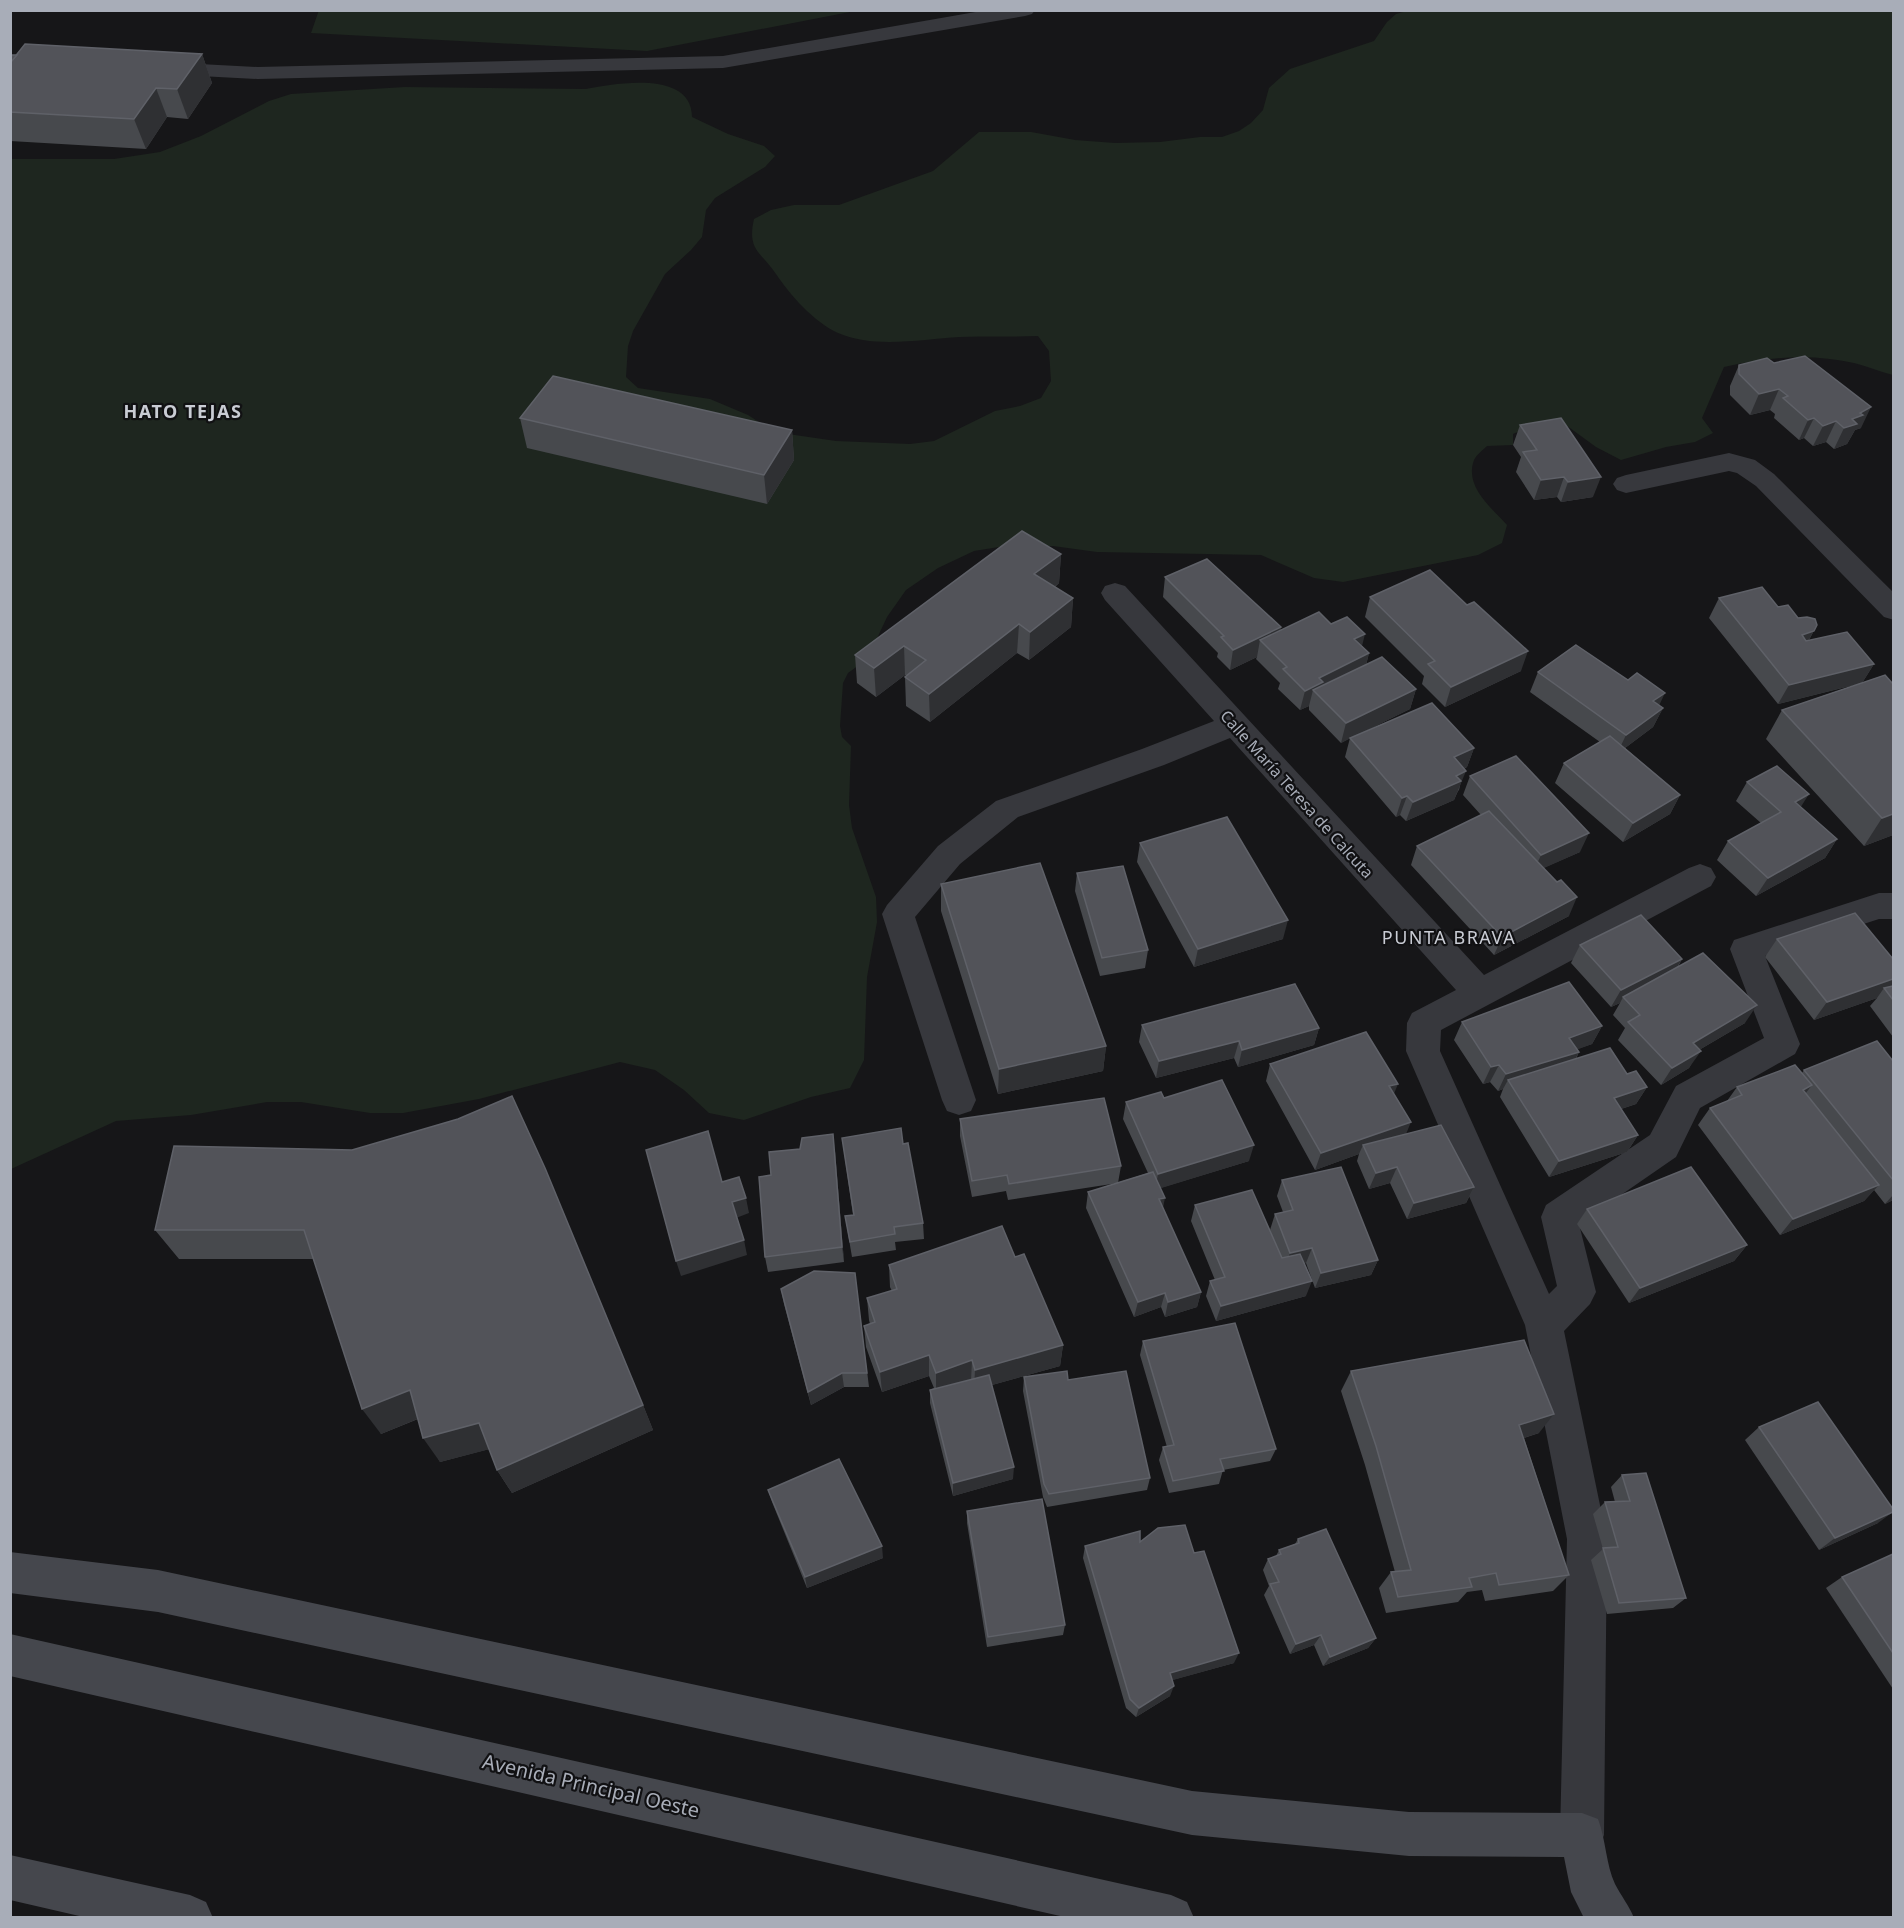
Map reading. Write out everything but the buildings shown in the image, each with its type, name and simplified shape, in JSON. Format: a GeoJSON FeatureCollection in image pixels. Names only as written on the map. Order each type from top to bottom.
{"type":"FeatureCollection","features":[{"type":"Feature","properties":{"kind":"main road"},"geometry":{"type":"LineString","coordinates":[[10,1572],[158,1591],[1192,1814],[1408,1833],[1582,1835],[1594,1892],[1611,1917]]}},
{"type":"Feature","properties":{"kind":"main road","name":"Avenida Principal Oeste"},"geometry":{"type":"LineString","coordinates":[[10,1655],[1171,1917]]}},
{"type":"Feature","properties":{"kind":"main road"},"geometry":{"type":"LineString","coordinates":[[10,1877],[189,1917]]}},
{"type":"Feature","properties":{"kind":"street"},"geometry":{"type":"LineString","coordinates":[[140,67],[258,73],[723,62],[1025,10]]}},
{"type":"Feature","properties":{"kind":"street"},"geometry":{"type":"LineString","coordinates":[[1626,484],[1729,462],[1746,466],[1765,480],[1893,610]]}},
{"type":"Feature","properties":{"kind":"street","name":"Calle María Teresa de Calcuta"},"geometry":{"type":"LineString","coordinates":[[1115,593],[1479,993]]}},
{"type":"Feature","properties":{"kind":"street"},"geometry":{"type":"LineString","coordinates":[[958,1100],[898,914],[949,855],[1007,809],[1153,757],[1233,725]]}},
{"type":"Feature","properties":{"kind":"street"},"geometry":{"type":"LineString","coordinates":[[1582,1835],[1587,1539],[1545,1325],[1424,1051],[1424,1023],[1700,877]]}},
{"type":"Feature","properties":{"kind":"street"},"geometry":{"type":"LineString","coordinates":[[1545,1325],[1576,1292],[1559,1217],[1663,1146],[1688,1096],[1783,1044],[1746,949],[1880,906],[1893,906]]}},
{"type":"Feature","properties":{"kind":"shaded area"},"geometry":{"type":"Polygon","coordinates":[[[319,10],[855,11],[647,51],[311,33],[319,10]]]}},
{"type":"Feature","properties":{"kind":"shaded area"},"geometry":{"type":"Polygon","coordinates":[[[1407,11],[1893,11],[1893,375],[1854,363],[1805,357],[1772,359],[1724,367],[1702,418],[1713,433],[1695,442],[1666,447],[1621,460],[1596,447],[1559,420],[1533,425],[1513,434],[1513,445],[1487,446],[1474,460],[1472,470],[1476,488],[1487,504],[1507,525],[1502,543],[1478,555],[1343,582],[1314,578],[1261,555],[1097,552],[1053,546],[1005,546],[974,551],[938,568],[906,590],[887,617],[873,647],[859,665],[848,673],[843,683],[840,726],[842,737],[851,746],[849,805],[852,828],[876,897],[877,922],[867,977],[864,1060],[850,1088],[811,1097],[744,1120],[709,1113],[684,1090],[655,1070],[620,1062],[479,1099],[403,1113],[370,1113],[301,1102],[267,1102],[191,1115],[116,1121],[11,1169],[11,159],[114,159],[160,152],[201,136],[269,101],[291,94],[405,87],[586,89],[633,83],[666,86],[680,92],[689,102],[692,117],[728,134],[764,146],[775,156],[765,167],[715,198],[706,210],[702,237],[665,274],[633,331],[628,346],[626,377],[638,388],[710,399],[748,415],[765,426],[788,434],[836,441],[910,444],[934,441],[995,411],[1020,406],[1041,398],[1051,381],[1049,351],[1038,336],[960,337],[883,342],[852,338],[838,333],[820,322],[803,307],[760,255],[752,237],[754,219],[771,210],[794,205],[839,205],[933,171],[979,132],[1031,132],[1075,140],[1115,143],[1222,137],[1239,131],[1251,123],[1263,110],[1269,88],[1290,69],[1374,41],[1387,22],[1396,14],[1407,11]]]}},
{"type":"Feature","properties":{"kind":"district","name":"HATO TEJAS"},"geometry":{"type":"Point","coordinates":[183,412]}},
{"type":"Feature","properties":{"kind":"district","name":"PUNTA BRAVA"},"geometry":{"type":"Point","coordinates":[1449,938]}}]}
